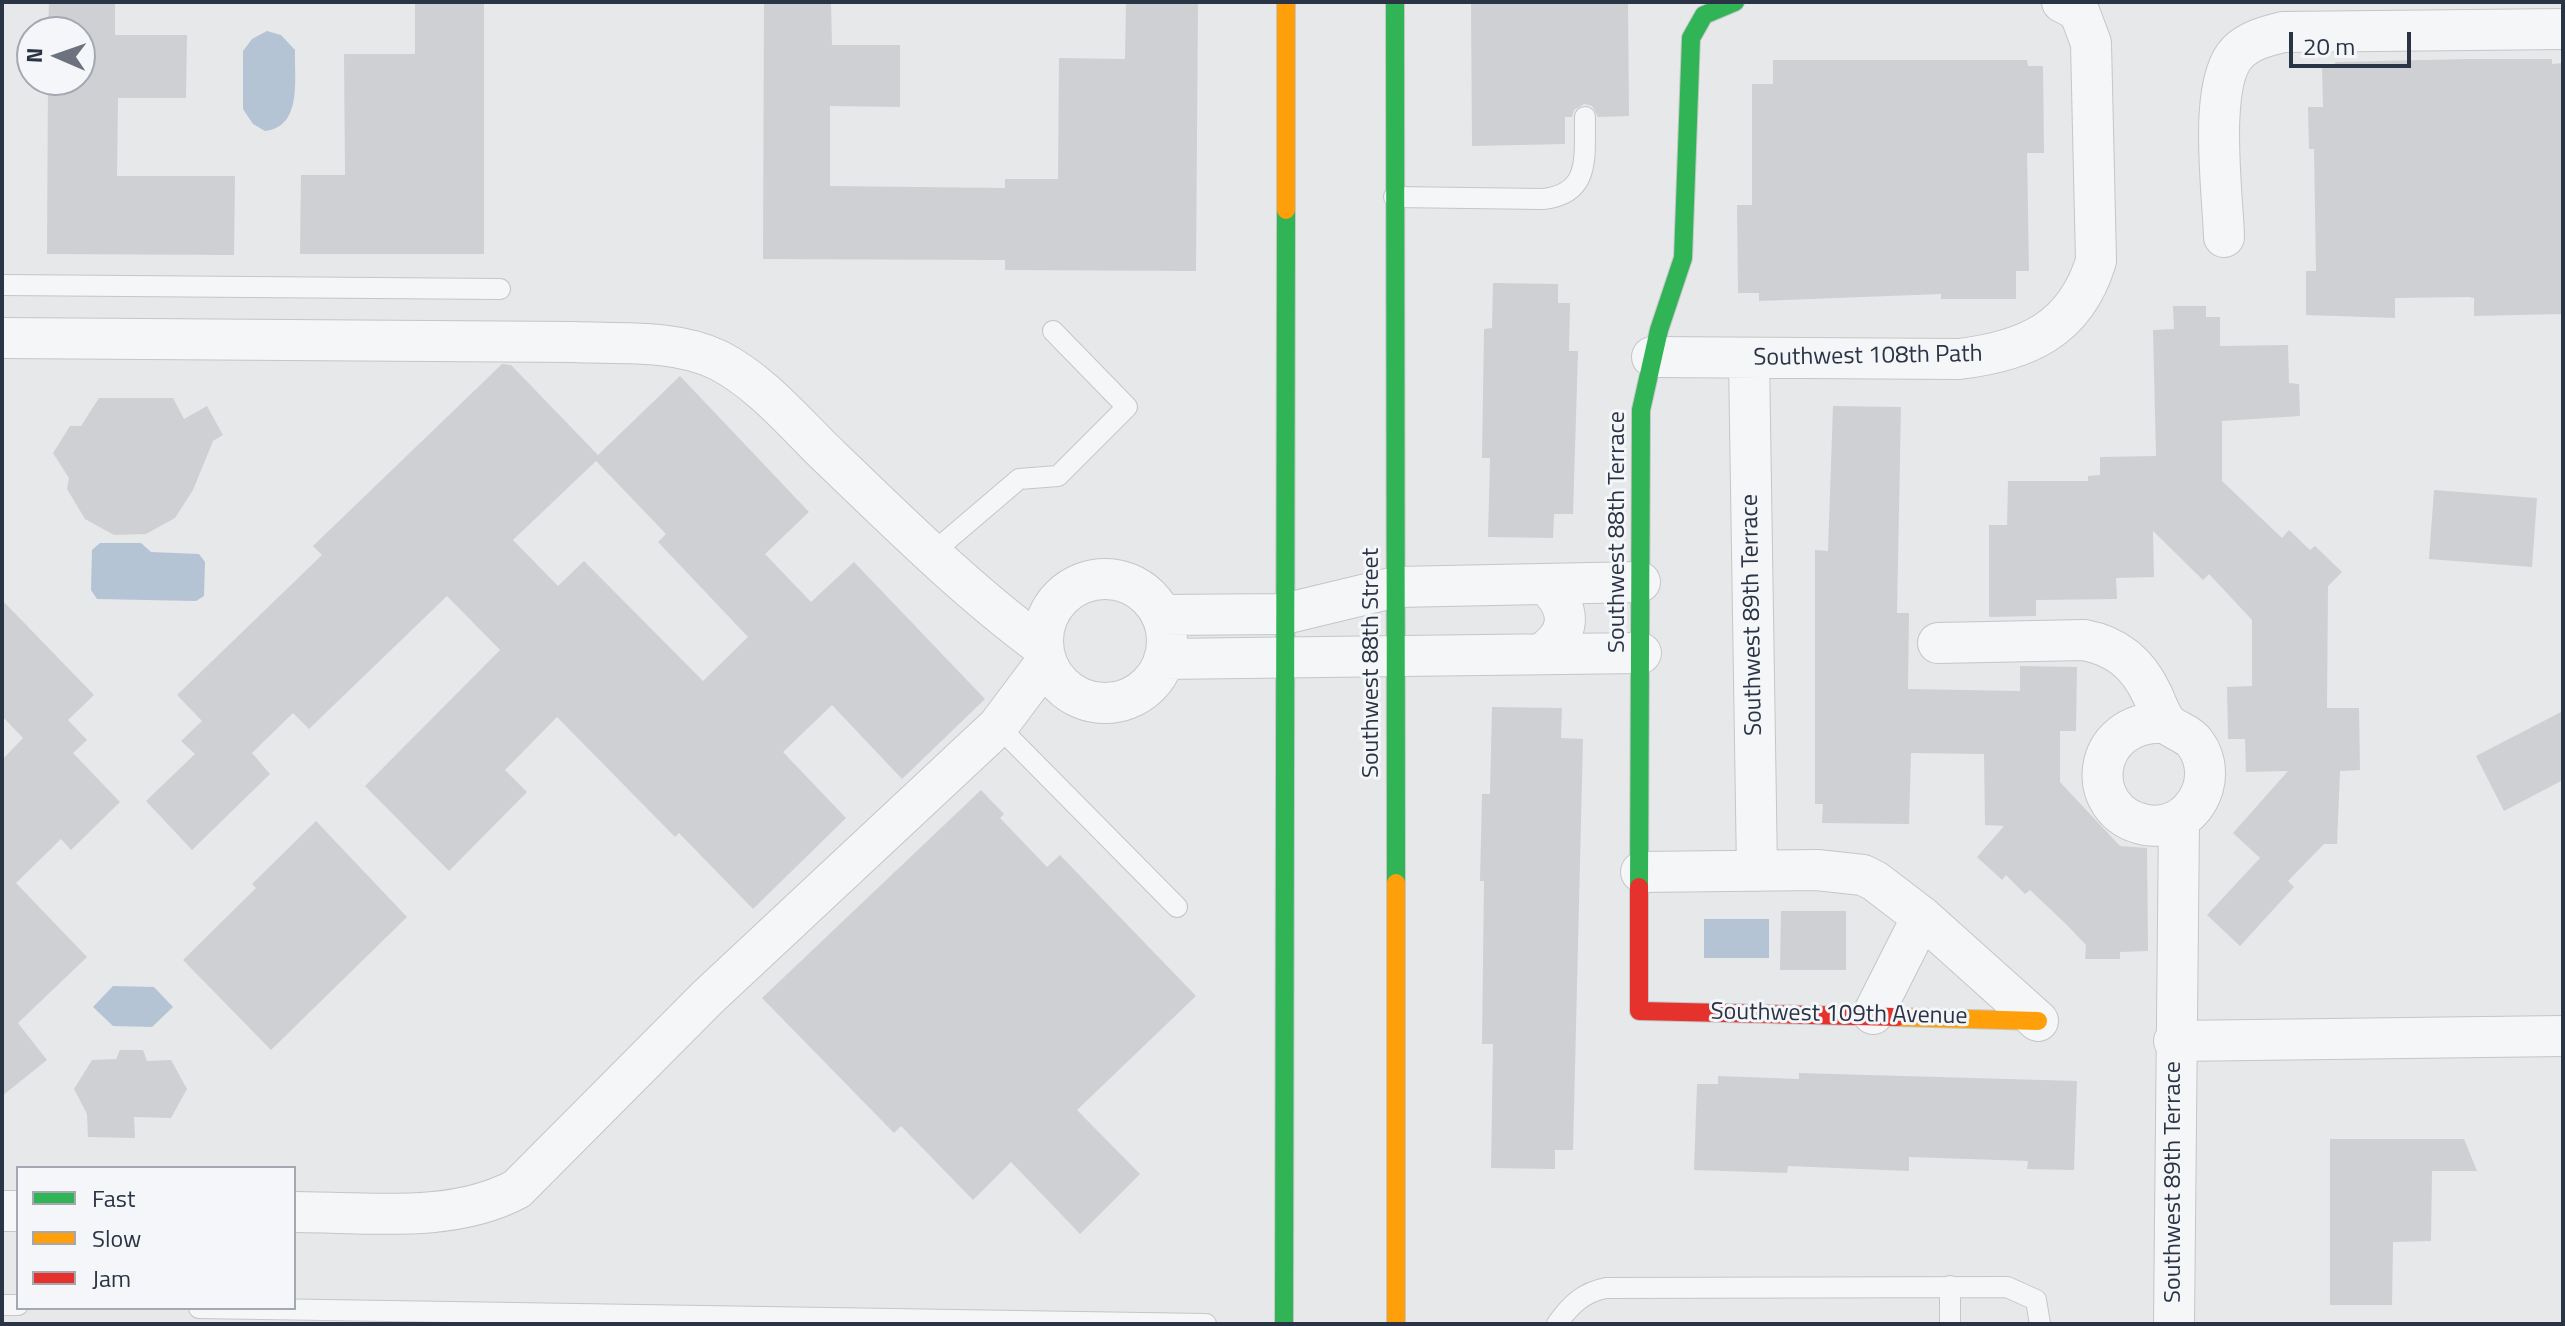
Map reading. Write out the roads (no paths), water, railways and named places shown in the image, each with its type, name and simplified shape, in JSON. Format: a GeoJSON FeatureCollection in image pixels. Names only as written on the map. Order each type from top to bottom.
{"type":"FeatureCollection","features":[{"type":"Feature","properties":{"kind":"main road"},"geometry":{"type":"LineString","coordinates":[[1284,1324],[1286,2]]}},
{"type":"Feature","properties":{"kind":"main road","name":"Southwest 88th Street"},"geometry":{"type":"LineString","coordinates":[[1395,2],[1396,1324]]}},
{"type":"Feature","properties":{"kind":"main road","name":"Southwest 88th Terrace"},"geometry":{"type":"LineString","coordinates":[[1639,1011],[1641,410],[1652,357],[1683,258],[1691,38],[1704,15],[1735,2]]}},
{"type":"Feature","properties":{"kind":"main road","name":"Southwest 109th Avenue"},"geometry":{"type":"LineString","coordinates":[[1639,1011],[1873,1014],[2038,1021]]}},
{"type":"Feature","properties":{"kind":"street","name":"Southwest 108th Path"},"geometry":{"type":"LineString","coordinates":[[1652,357],[1920,360],[1997,355],[2024,346],[2050,332],[2090,281],[2096,261],[2094,72],[2091,43],[2070,7]]}},
{"type":"Feature","properties":{"kind":"street"},"geometry":{"type":"LineString","coordinates":[[2224,237],[2221,98],[2232,60],[2248,44],[2283,32],[2422,17],[2468,16],[2563,29]]}},
{"type":"Feature","properties":{"kind":"street"},"geometry":{"type":"LineString","coordinates":[[2,338],[573,342],[683,349],[717,360],[759,389],[931,554],[1045,654],[1070,693],[1087,701],[1107,704],[1143,691],[1156,676],[1164,659],[1166,629],[1151,599],[1136,587],[1118,580],[1098,579],[1064,594],[1052,609],[1045,654],[998,726],[708,997],[517,1189],[485,1204],[445,1210],[296,1212]]}},
{"type":"Feature","properties":{"kind":"street","name":"Southwest 89th Terrace"},"geometry":{"type":"LineString","coordinates":[[1749,358],[1757,871]]}},
{"type":"Feature","properties":{"kind":"street"},"geometry":{"type":"LineString","coordinates":[[1161,615],[1284,614],[1396,587],[1640,582]]}},
{"type":"Feature","properties":{"kind":"street"},"geometry":{"type":"LineString","coordinates":[[1541,654],[1558,643],[1564,629],[1565,609],[1546,584]]}},
{"type":"Feature","properties":{"kind":"street"},"geometry":{"type":"LineString","coordinates":[[1938,643],[2084,640],[2104,643],[2134,664],[2166,723]]}},
{"type":"Feature","properties":{"kind":"street"},"geometry":{"type":"LineString","coordinates":[[1164,659],[1641,653]]}},
{"type":"Feature","properties":{"kind":"street"},"geometry":{"type":"LineString","coordinates":[[2166,723],[2183,731],[2204,759],[2206,777],[2202,794],[2179,820],[2164,825],[2133,822],[2119,813],[2103,785],[2103,769],[2117,738],[2140,725],[2166,723]]}},
{"type":"Feature","properties":{"kind":"street","name":"Southwest 89th Terrace"},"geometry":{"type":"LineString","coordinates":[[2174,1324],[2174,1041],[2179,820]]}},
{"type":"Feature","properties":{"kind":"street"},"geometry":{"type":"LineString","coordinates":[[1641,872],[1817,870],[1863,875],[1922,917],[2038,1021]]}},
{"type":"Feature","properties":{"kind":"street"},"geometry":{"type":"LineString","coordinates":[[1873,1014],[1922,917]]}},
{"type":"Feature","properties":{"kind":"street"},"geometry":{"type":"LineString","coordinates":[[2174,1041],[2563,1036]]}},
{"type":"Feature","properties":{"kind":"lane"},"geometry":{"type":"LineString","coordinates":[[1394,197],[1543,199],[1562,196],[1572,190],[1584,163],[1585,117]]}},
{"type":"Feature","properties":{"kind":"lane"},"geometry":{"type":"LineString","coordinates":[[2,285],[500,289]]}},
{"type":"Feature","properties":{"kind":"lane"},"geometry":{"type":"LineString","coordinates":[[931,554],[1019,479],[1058,476],[1127,407],[1053,331]]}},
{"type":"Feature","properties":{"kind":"lane"},"geometry":{"type":"LineString","coordinates":[[998,726],[1177,907]]}},
{"type":"Feature","properties":{"kind":"lane"},"geometry":{"type":"LineString","coordinates":[[1950,1286],[1950,1324]]}},
{"type":"Feature","properties":{"kind":"lane"},"geometry":{"type":"LineString","coordinates":[[1557,1324],[1579,1299],[1591,1291],[1606,1288],[1950,1286],[2018,1289],[2036,1300],[2040,1324]]}},
{"type":"Feature","properties":{"kind":"lane"},"geometry":{"type":"LineString","coordinates":[[296,1310],[968,1323],[1206,1324]]}},
{"type":"Feature","properties":{"kind":"water"},"geometry":{"type":"Polygon","coordinates":[[[267,31],[281,35],[295,50],[295,87],[286,121],[277,128],[265,131],[253,124],[243,109],[243,51],[252,39],[267,31]]]}},
{"type":"Feature","properties":{"kind":"water"},"geometry":{"type":"Polygon","coordinates":[[[100,543],[141,543],[151,552],[199,554],[205,562],[204,596],[196,601],[97,599],[91,590],[92,550],[100,543]]]}},
{"type":"Feature","properties":{"kind":"water"},"geometry":{"type":"Polygon","coordinates":[[[1704,919],[1769,919],[1769,958],[1704,958],[1704,919]]]}},
{"type":"Feature","properties":{"kind":"water"},"geometry":{"type":"Polygon","coordinates":[[[113,986],[154,987],[173,1007],[152,1027],[113,1026],[93,1007],[113,986]]]}}]}
